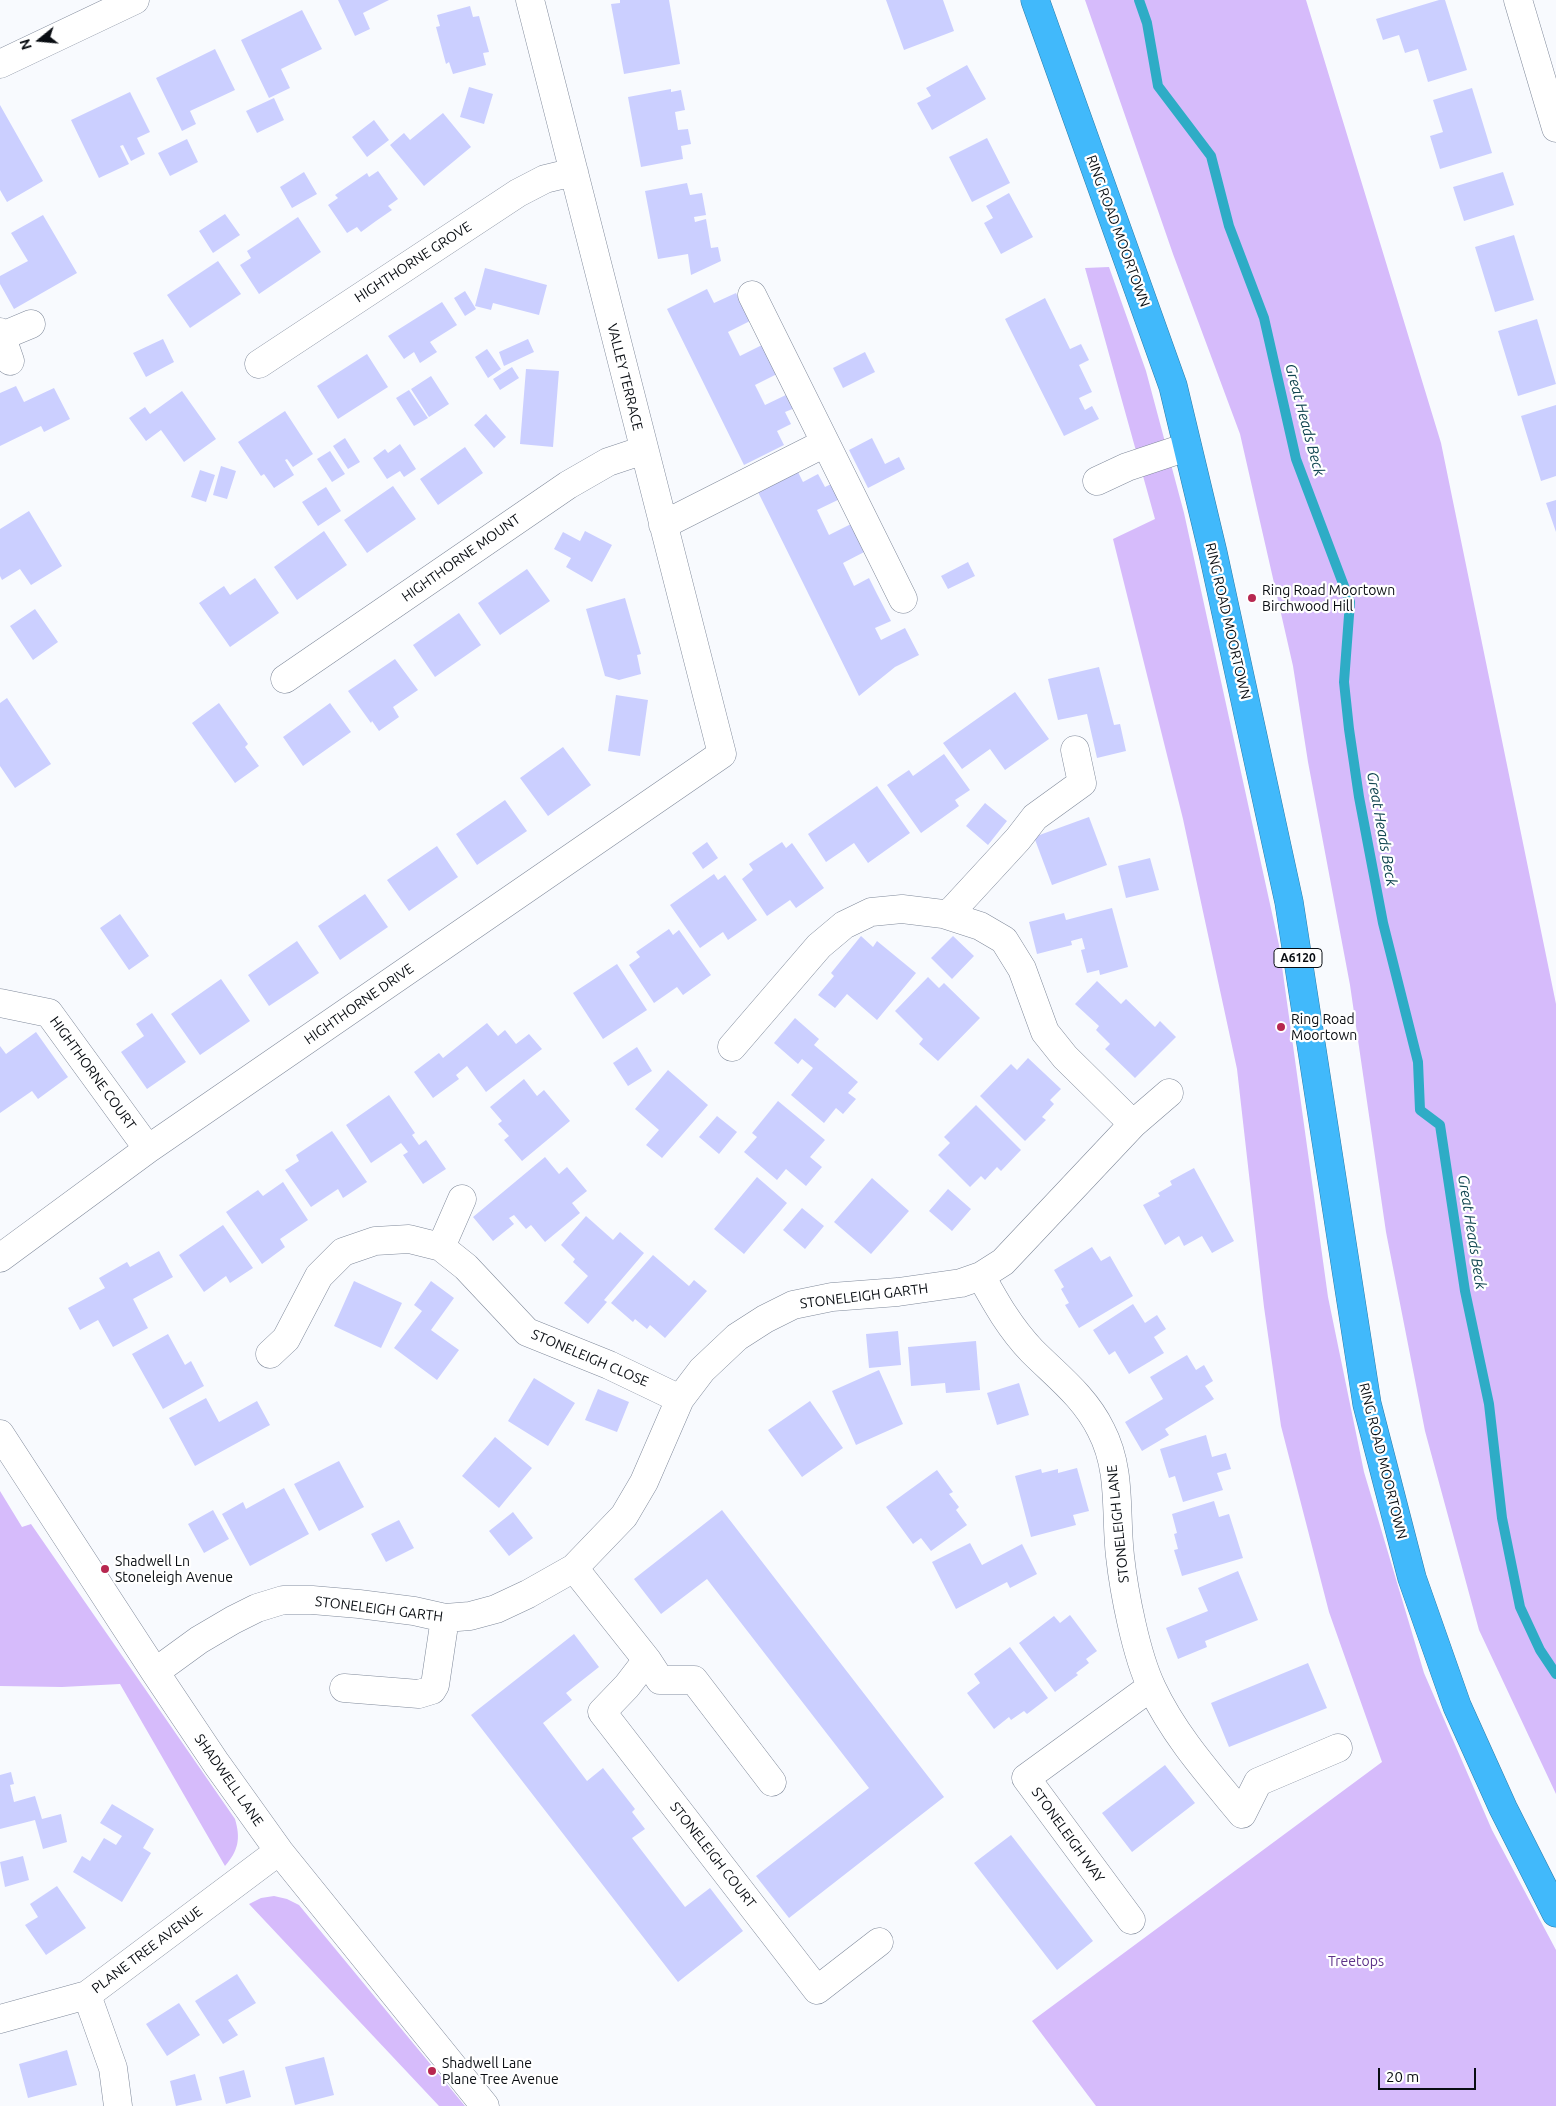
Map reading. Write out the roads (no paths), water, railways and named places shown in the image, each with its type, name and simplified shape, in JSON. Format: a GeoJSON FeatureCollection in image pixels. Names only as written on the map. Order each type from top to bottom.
{"type":"FeatureCollection","features":[{"type":"Feature","properties":{"kind":"highway","name":"RING ROAD MOORTOWN"},"geometry":{"type":"LineString","coordinates":[[1035,0],[1173,386],[1213,553],[1289,902],[1367,1404],[1412,1578],[1457,1706],[1503,1808],[1556,1913]]}},
{"type":"Feature","properties":{"kind":"street"},"geometry":{"type":"LineString","coordinates":[[0,64],[135,0]]}},
{"type":"Feature","properties":{"kind":"street","name":"VALLEY TERRACE"},"geometry":{"type":"LineString","coordinates":[[530,0],[722,754]]}},
{"type":"Feature","properties":{"kind":"street"},"geometry":{"type":"LineString","coordinates":[[1518,0],[1556,128]]}},
{"type":"Feature","properties":{"kind":"street","name":"HIGHTHORNE GROVE"},"geometry":{"type":"LineString","coordinates":[[258,364],[518,193],[545,179],[574,172]]}},
{"type":"Feature","properties":{"kind":"street"},"geometry":{"type":"LineString","coordinates":[[752,295],[903,599]]}},
{"type":"Feature","properties":{"kind":"street"},"geometry":{"type":"LineString","coordinates":[[4,343],[30,324]]}},
{"type":"Feature","properties":{"kind":"street"},"geometry":{"type":"LineString","coordinates":[[663,525],[825,443]]}},
{"type":"Feature","properties":{"kind":"street"},"geometry":{"type":"LineString","coordinates":[[1097,481],[1127,467],[1187,447]]}},
{"type":"Feature","properties":{"kind":"street","name":"HIGHTHORNE MOUNT"},"geometry":{"type":"LineString","coordinates":[[286,679],[568,485],[608,462],[644,450]]}},
{"type":"Feature","properties":{"kind":"street"},"geometry":{"type":"LineString","coordinates":[[948,915],[1035,817],[1082,783],[1075,750]]}},
{"type":"Feature","properties":{"kind":"street","name":"HIGHTHORNE DRIVE"},"geometry":{"type":"LineString","coordinates":[[0,1258],[148,1149],[722,754]]}},
{"type":"Feature","properties":{"kind":"street"},"geometry":{"type":"LineString","coordinates":[[732,1047],[819,946],[844,925],[871,912],[902,909],[948,915],[980,926],[1004,940],[1022,969],[1045,1032],[1064,1057],[1133,1124]]}},
{"type":"Feature","properties":{"kind":"street","name":"HIGHTHORNE COURT"},"geometry":{"type":"LineString","coordinates":[[0,1002],[49,1014],[148,1149]]}},
{"type":"Feature","properties":{"kind":"street","name":"STONELEIGH GARTH"},"geometry":{"type":"LineString","coordinates":[[155,1672],[199,1640],[233,1620],[257,1608],[283,1600],[312,1600],[359,1604],[414,1611],[445,1618],[470,1616],[496,1609],[552,1581],[574,1568],[624,1516],[644,1482],[680,1399],[702,1370],[737,1337],[765,1319],[793,1305],[832,1297],[938,1287],[981,1276],[1003,1262],[1133,1124],[1169,1092]]}},
{"type":"Feature","properties":{"kind":"street"},"geometry":{"type":"LineString","coordinates":[[441,1247],[462,1199]]}},
{"type":"Feature","properties":{"kind":"street","name":"STONELEIGH CLOSE"},"geometry":{"type":"LineString","coordinates":[[270,1354],[286,1339],[319,1276],[343,1252],[375,1241],[409,1239],[441,1247],[466,1267],[527,1332],[609,1365],[680,1399]]}},
{"type":"Feature","properties":{"kind":"street","name":"STONELEIGH LANE"},"geometry":{"type":"LineString","coordinates":[[981,1276],[1004,1319],[1032,1351],[1082,1400],[1102,1430],[1113,1465],[1118,1500],[1120,1554],[1138,1647],[1151,1686],[1169,1718],[1199,1763],[1242,1814],[1258,1782],[1338,1748]]}},
{"type":"Feature","properties":{"kind":"street","name":"SHADWELL LANE"},"geometry":{"type":"LineString","coordinates":[[0,1434],[155,1672],[216,1763],[279,1851],[485,2106]]}},
{"type":"Feature","properties":{"kind":"street"},"geometry":{"type":"LineString","coordinates":[[574,1568],[647,1660],[660,1680],[694,1680],[772,1782]]}},
{"type":"Feature","properties":{"kind":"street"},"geometry":{"type":"LineString","coordinates":[[344,1688],[419,1694],[432,1690],[435,1685],[445,1618]]}},
{"type":"Feature","properties":{"kind":"street","name":"STONELEIGH COURT"},"geometry":{"type":"LineString","coordinates":[[647,1660],[627,1686],[602,1712],[817,1990],[879,1942]]}},
{"type":"Feature","properties":{"kind":"street","name":"STONELEIGH WAY"},"geometry":{"type":"LineString","coordinates":[[1131,1920],[1026,1778],[1151,1686]]}},
{"type":"Feature","properties":{"kind":"street","name":"PLANE TREE AVENUE"},"geometry":{"type":"LineString","coordinates":[[0,2019],[87,1995],[279,1851]]}},
{"type":"Feature","properties":{"kind":"street"},"geometry":{"type":"LineString","coordinates":[[87,1995],[113,2068],[118,2106]]}},
{"type":"Feature","properties":{"kind":"waterway","name":"Great Heads Beck"},"geometry":{"type":"LineString","coordinates":[[1139,0],[1147,23],[1158,86],[1211,156],[1229,226],[1264,318],[1296,459],[1350,602],[1344,682],[1359,797],[1383,923],[1418,1062],[1420,1110],[1440,1125],[1465,1291],[1489,1404],[1502,1518],[1520,1607],[1540,1650],[1556,1674]]}},
{"type":"Feature","properties":{"kind":"place","name":"Ring Road Moortown Birchwood Hill"},"geometry":{"type":"Point","coordinates":[1252,598]}},
{"type":"Feature","properties":{"kind":"place","name":"Ring Road Moortown"},"geometry":{"type":"Point","coordinates":[1281,1027]}},
{"type":"Feature","properties":{"kind":"place","name":"Shadwell Ln Stoneleigh Avenue"},"geometry":{"type":"Point","coordinates":[105,1569]}},
{"type":"Feature","properties":{"kind":"place","name":"Shadwell Lane Plane Tree Avenue"},"geometry":{"type":"Point","coordinates":[432,2071]}},
{"type":"Feature","properties":{"kind":"park label","name":"Treetops"},"geometry":{"type":"Point","coordinates":[1356,1961]}}]}
